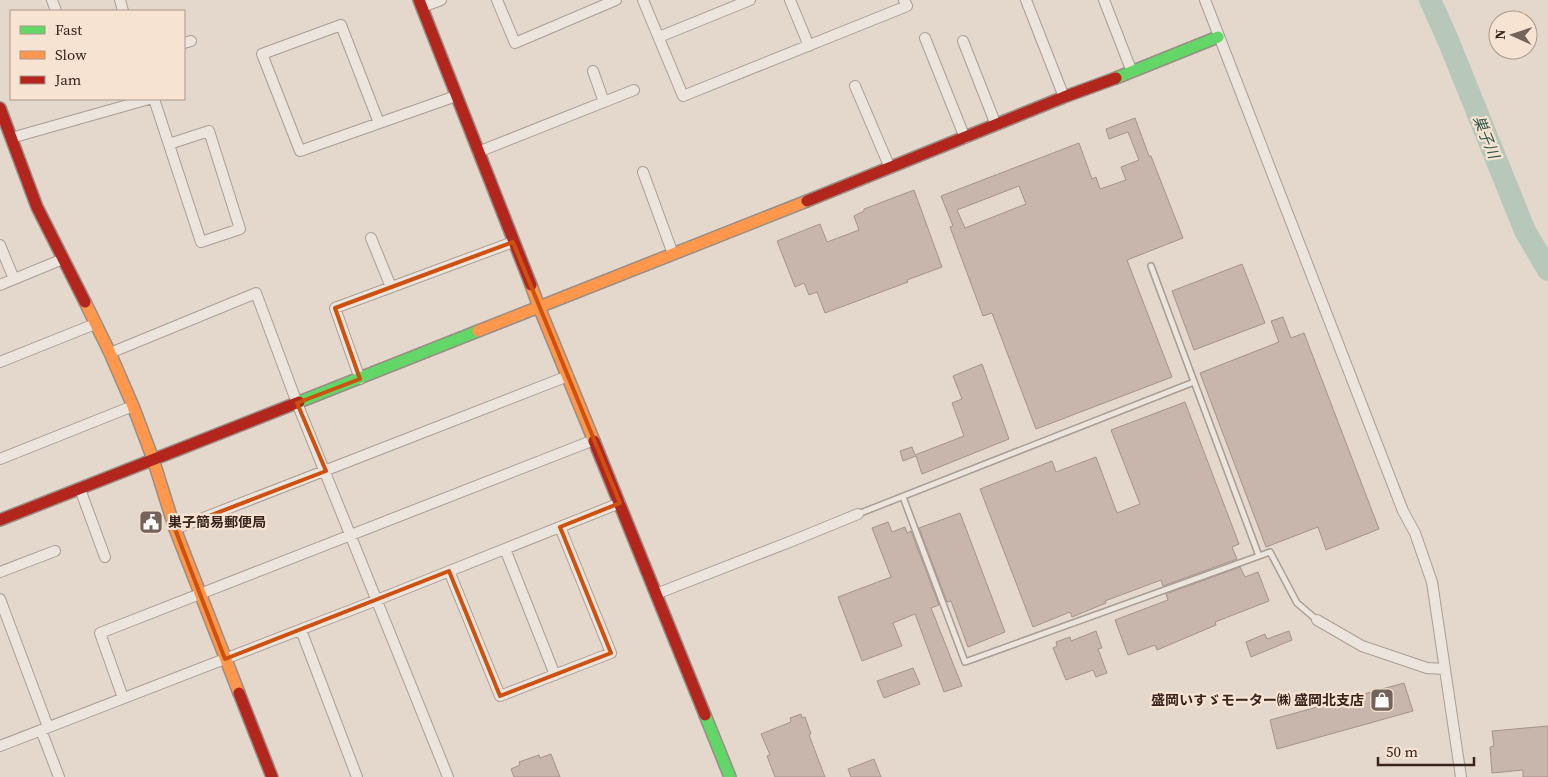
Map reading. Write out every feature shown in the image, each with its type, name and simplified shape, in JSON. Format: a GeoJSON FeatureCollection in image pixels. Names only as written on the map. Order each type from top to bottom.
{"type":"FeatureCollection","features":[{"type":"Feature","properties":{"kind":"street"},"geometry":{"type":"LineString","coordinates":[[441,0],[421,4],[513,242],[730,777]]}},
{"type":"Feature","properties":{"kind":"street"},"geometry":{"type":"LineString","coordinates":[[497,0],[514,43],[616,0]]}},
{"type":"Feature","properties":{"kind":"street"},"geometry":{"type":"LineString","coordinates":[[643,0],[683,96],[907,6],[904,0]]}},
{"type":"Feature","properties":{"kind":"street"},"geometry":{"type":"LineString","coordinates":[[659,37],[750,0]]}},
{"type":"Feature","properties":{"kind":"street"},"geometry":{"type":"LineString","coordinates":[[790,0],[809,46]]}},
{"type":"Feature","properties":{"kind":"street"},"geometry":{"type":"LineString","coordinates":[[1026,0],[1064,97]]}},
{"type":"Feature","properties":{"kind":"street"},"geometry":{"type":"LineString","coordinates":[[1104,0],[1132,72]]}},
{"type":"Feature","properties":{"kind":"street"},"geometry":{"type":"LineString","coordinates":[[1205,0],[1403,511],[1415,533],[1432,582],[1461,777]]}},
{"type":"Feature","properties":{"kind":"street"},"geometry":{"type":"LineString","coordinates":[[379,123],[341,25],[262,54],[300,151],[456,96]]}},
{"type":"Feature","properties":{"kind":"street"},"geometry":{"type":"LineString","coordinates":[[0,520],[360,379],[1218,37]]}},
{"type":"Feature","properties":{"kind":"street"},"geometry":{"type":"LineString","coordinates":[[925,38],[965,138]]}},
{"type":"Feature","properties":{"kind":"street"},"geometry":{"type":"LineString","coordinates":[[963,41],[996,125]]}},
{"type":"Feature","properties":{"kind":"street"},"geometry":{"type":"LineString","coordinates":[[593,71],[604,102]]}},
{"type":"Feature","properties":{"kind":"street"},"geometry":{"type":"LineString","coordinates":[[855,86],[890,168]]}},
{"type":"Feature","properties":{"kind":"street"},"geometry":{"type":"LineString","coordinates":[[478,152],[634,90]]}},
{"type":"Feature","properties":{"kind":"street"},"geometry":{"type":"LineString","coordinates":[[12,138],[145,100]]}},
{"type":"Feature","properties":{"kind":"street"},"geometry":{"type":"LineString","coordinates":[[154,100],[201,242],[240,229],[209,132],[169,144]]}},
{"type":"Feature","properties":{"kind":"street"},"geometry":{"type":"LineString","coordinates":[[0,108],[2,121],[12,138],[38,207],[110,353],[133,406],[153,459],[175,530],[272,777]]}},
{"type":"Feature","properties":{"kind":"street"},"geometry":{"type":"LineString","coordinates":[[643,172],[673,254]]}},
{"type":"Feature","properties":{"kind":"street"},"geometry":{"type":"LineString","coordinates":[[371,238],[391,287]]}},
{"type":"Feature","properties":{"kind":"street"},"geometry":{"type":"LineString","coordinates":[[360,379],[334,308],[513,242]]}},
{"type":"Feature","properties":{"kind":"street"},"geometry":{"type":"LineString","coordinates":[[0,245],[14,280]]}},
{"type":"Feature","properties":{"kind":"street"},"geometry":{"type":"LineString","coordinates":[[0,285],[63,259]]}},
{"type":"Feature","properties":{"kind":"street"},"geometry":{"type":"LineString","coordinates":[[110,353],[256,293],[297,403],[448,777]]}},
{"type":"Feature","properties":{"kind":"street"},"geometry":{"type":"LineString","coordinates":[[0,362],[95,324]]}},
{"type":"Feature","properties":{"kind":"street"},"geometry":{"type":"LineString","coordinates":[[175,530],[568,376]]}},
{"type":"Feature","properties":{"kind":"street"},"geometry":{"type":"LineString","coordinates":[[0,459],[133,406]]}},
{"type":"Feature","properties":{"kind":"street"},"geometry":{"type":"LineString","coordinates":[[123,698],[100,634],[594,440]]}},
{"type":"Feature","properties":{"kind":"street"},"geometry":{"type":"LineString","coordinates":[[80,489],[105,557]]}},
{"type":"Feature","properties":{"kind":"street"},"geometry":{"type":"LineString","coordinates":[[0,746],[301,630],[620,503]]}},
{"type":"Feature","properties":{"kind":"street"},"geometry":{"type":"LineString","coordinates":[[656,594],[858,514]]}},
{"type":"Feature","properties":{"kind":"street"},"geometry":{"type":"LineString","coordinates":[[449,571],[500,696],[611,653],[560,527]]}},
{"type":"Feature","properties":{"kind":"street"},"geometry":{"type":"LineString","coordinates":[[505,549],[555,675]]}},
{"type":"Feature","properties":{"kind":"street"},"geometry":{"type":"LineString","coordinates":[[0,572],[55,551]]}},
{"type":"Feature","properties":{"kind":"street"},"geometry":{"type":"LineString","coordinates":[[0,599],[45,728],[59,777]]}},
{"type":"Feature","properties":{"kind":"street"},"geometry":{"type":"LineString","coordinates":[[1317,620],[1362,646],[1427,668],[1445,669]]}},
{"type":"Feature","properties":{"kind":"street"},"geometry":{"type":"LineString","coordinates":[[301,630],[357,777]]}},
{"type":"Feature","properties":{"kind":"lane"},"geometry":{"type":"LineString","coordinates":[[1151,266],[1259,556]]}},
{"type":"Feature","properties":{"kind":"lane"},"geometry":{"type":"LineString","coordinates":[[858,514],[1194,382]]}},
{"type":"Feature","properties":{"kind":"lane"},"geometry":{"type":"LineString","coordinates":[[903,497],[965,662],[1270,552],[1297,603],[1317,620]]}},
{"type":"Feature","properties":{"kind":"highlighted area"},"geometry":{"type":"Polygon","coordinates":[[[513,242],[620,503],[560,527],[611,653],[500,696],[449,571],[225,659],[175,529],[326,471],[297,403],[360,379],[335,308],[513,242]]]}},
{"type":"Feature","properties":{"kind":"building"},"geometry":{"type":"Polygon","coordinates":[[[1135,118],[1183,238],[1127,260],[1172,377],[1036,429],[992,313],[983,316],[950,227],[953,226],[941,196],[1079,143],[1092,179],[1096,177],[1100,189],[1126,180],[1121,167],[1139,160],[1128,132],[1109,139],[1106,129],[1135,118]],[[1019,186],[957,210],[965,228],[1026,204],[1019,186]]]}},
{"type":"Feature","properties":{"kind":"building"},"geometry":{"type":"Polygon","coordinates":[[[914,190],[942,267],[907,280],[908,282],[825,313],[817,292],[809,295],[804,283],[795,287],[777,241],[820,224],[827,242],[859,230],[854,216],[864,211],[864,209],[914,190]]]}},
{"type":"Feature","properties":{"kind":"building"},"geometry":{"type":"Polygon","coordinates":[[[1242,264],[1265,323],[1194,350],[1172,291],[1242,264]]]}},
{"type":"Feature","properties":{"kind":"building"},"geometry":{"type":"Polygon","coordinates":[[[1283,317],[1291,338],[1304,333],[1379,529],[1326,550],[1318,527],[1266,547],[1200,373],[1279,342],[1271,321],[1283,317]]]}},
{"type":"Feature","properties":{"kind":"building"},"geometry":{"type":"Polygon","coordinates":[[[982,364],[1009,439],[922,474],[916,456],[903,461],[900,451],[912,447],[915,455],[964,436],[952,403],[962,399],[953,376],[982,364]]]}},
{"type":"Feature","properties":{"kind":"building"},"geometry":{"type":"Polygon","coordinates":[[[1185,402],[1239,544],[1232,547],[1237,559],[1163,586],[1161,580],[1105,601],[1106,603],[1072,617],[1070,612],[1033,627],[980,489],[1052,461],[1056,472],[1096,457],[1117,513],[1140,504],[1111,430],[1185,402]]]}},
{"type":"Feature","properties":{"kind":"building"},"geometry":{"type":"Polygon","coordinates":[[[960,513],[1005,632],[968,647],[951,601],[947,602],[919,528],[960,513]]]}},
{"type":"Feature","properties":{"kind":"building"},"geometry":{"type":"Polygon","coordinates":[[[888,522],[892,532],[905,527],[907,533],[911,531],[939,605],[931,608],[962,686],[944,692],[915,614],[893,623],[902,646],[862,661],[838,597],[891,577],[872,528],[888,522]]]}},
{"type":"Feature","properties":{"kind":"building"},"geometry":{"type":"Polygon","coordinates":[[[1240,567],[1245,577],[1258,572],[1269,601],[1215,622],[1216,625],[1157,650],[1155,645],[1128,655],[1115,620],[1168,600],[1166,594],[1240,567]]]}},
{"type":"Feature","properties":{"kind":"building"},"geometry":{"type":"Polygon","coordinates":[[[1096,631],[1102,648],[1098,649],[1107,673],[1096,677],[1093,670],[1066,680],[1053,648],[1057,646],[1056,642],[1070,637],[1071,641],[1096,631]]]}},
{"type":"Feature","properties":{"kind":"building"},"geometry":{"type":"Polygon","coordinates":[[[1289,631],[1292,640],[1251,657],[1246,642],[1265,634],[1267,639],[1289,631]]]}},
{"type":"Feature","properties":{"kind":"building"},"geometry":{"type":"Polygon","coordinates":[[[913,668],[920,684],[884,698],[877,681],[913,668]]]}},
{"type":"Feature","properties":{"kind":"building"},"geometry":{"type":"Polygon","coordinates":[[[1404,683],[1413,711],[1277,749],[1270,720],[1404,683]]]}},
{"type":"Feature","properties":{"kind":"building"},"geometry":{"type":"Polygon","coordinates":[[[801,714],[802,718],[805,717],[811,734],[809,735],[825,777],[775,777],[767,756],[770,755],[761,734],[791,722],[790,718],[801,714]]]}},
{"type":"Feature","properties":{"kind":"building"},"geometry":{"type":"Polygon","coordinates":[[[1548,726],[1548,777],[1523,777],[1523,770],[1492,773],[1490,747],[1494,746],[1492,731],[1548,726]]]}},
{"type":"Feature","properties":{"kind":"building"},"geometry":{"type":"Polygon","coordinates":[[[551,754],[560,777],[514,777],[511,769],[520,765],[519,762],[539,755],[540,758],[551,754]]]}},
{"type":"Feature","properties":{"kind":"building"},"geometry":{"type":"Polygon","coordinates":[[[874,759],[881,777],[851,777],[848,769],[874,759]]]}},
{"type":"Feature","properties":{"kind":"waterway","name":"巣子川"},"geometry":{"type":"LineString","coordinates":[[1430,0],[1525,231],[1548,270]]}},
{"type":"Feature","properties":{"kind":"traffic: fast"},"geometry":{"type":"LineString","coordinates":[[1116,78],[1218,37]]}},
{"type":"Feature","properties":{"kind":"traffic: fast"},"geometry":{"type":"LineString","coordinates":[[299,402],[478,331]]}},
{"type":"Feature","properties":{"kind":"traffic: fast"},"geometry":{"type":"LineString","coordinates":[[705,715],[730,777]]}},
{"type":"Feature","properties":{"kind":"traffic: slow"},"geometry":{"type":"LineString","coordinates":[[531,285],[539,307],[807,201]]}},
{"type":"Feature","properties":{"kind":"traffic: slow"},"geometry":{"type":"LineString","coordinates":[[85,302],[133,406],[153,459],[175,529],[239,693]]}},
{"type":"Feature","properties":{"kind":"traffic: slow"},"geometry":{"type":"LineString","coordinates":[[478,331],[539,307],[594,441]]}},
{"type":"Feature","properties":{"kind":"traffic: jam"},"geometry":{"type":"LineString","coordinates":[[419,0],[531,285]]}},
{"type":"Feature","properties":{"kind":"traffic: jam"},"geometry":{"type":"LineString","coordinates":[[807,201],[1064,97],[1116,78]]}},
{"type":"Feature","properties":{"kind":"traffic: jam"},"geometry":{"type":"LineString","coordinates":[[0,108],[37,207],[85,302]]}},
{"type":"Feature","properties":{"kind":"traffic: jam"},"geometry":{"type":"LineString","coordinates":[[0,520],[299,402]]}},
{"type":"Feature","properties":{"kind":"traffic: jam"},"geometry":{"type":"LineString","coordinates":[[594,441],[705,715]]}},
{"type":"Feature","properties":{"kind":"traffic: jam"},"geometry":{"type":"LineString","coordinates":[[239,693],[272,777]]}},
{"type":"Feature","properties":{"kind":"place","name":"巣子簡易郵便局"},"geometry":{"type":"Point","coordinates":[151,522]}},
{"type":"Feature","properties":{"kind":"place","name":"盛岡いすゞモーター㈱ 盛岡北支店"},"geometry":{"type":"Point","coordinates":[1382,700]}}]}
